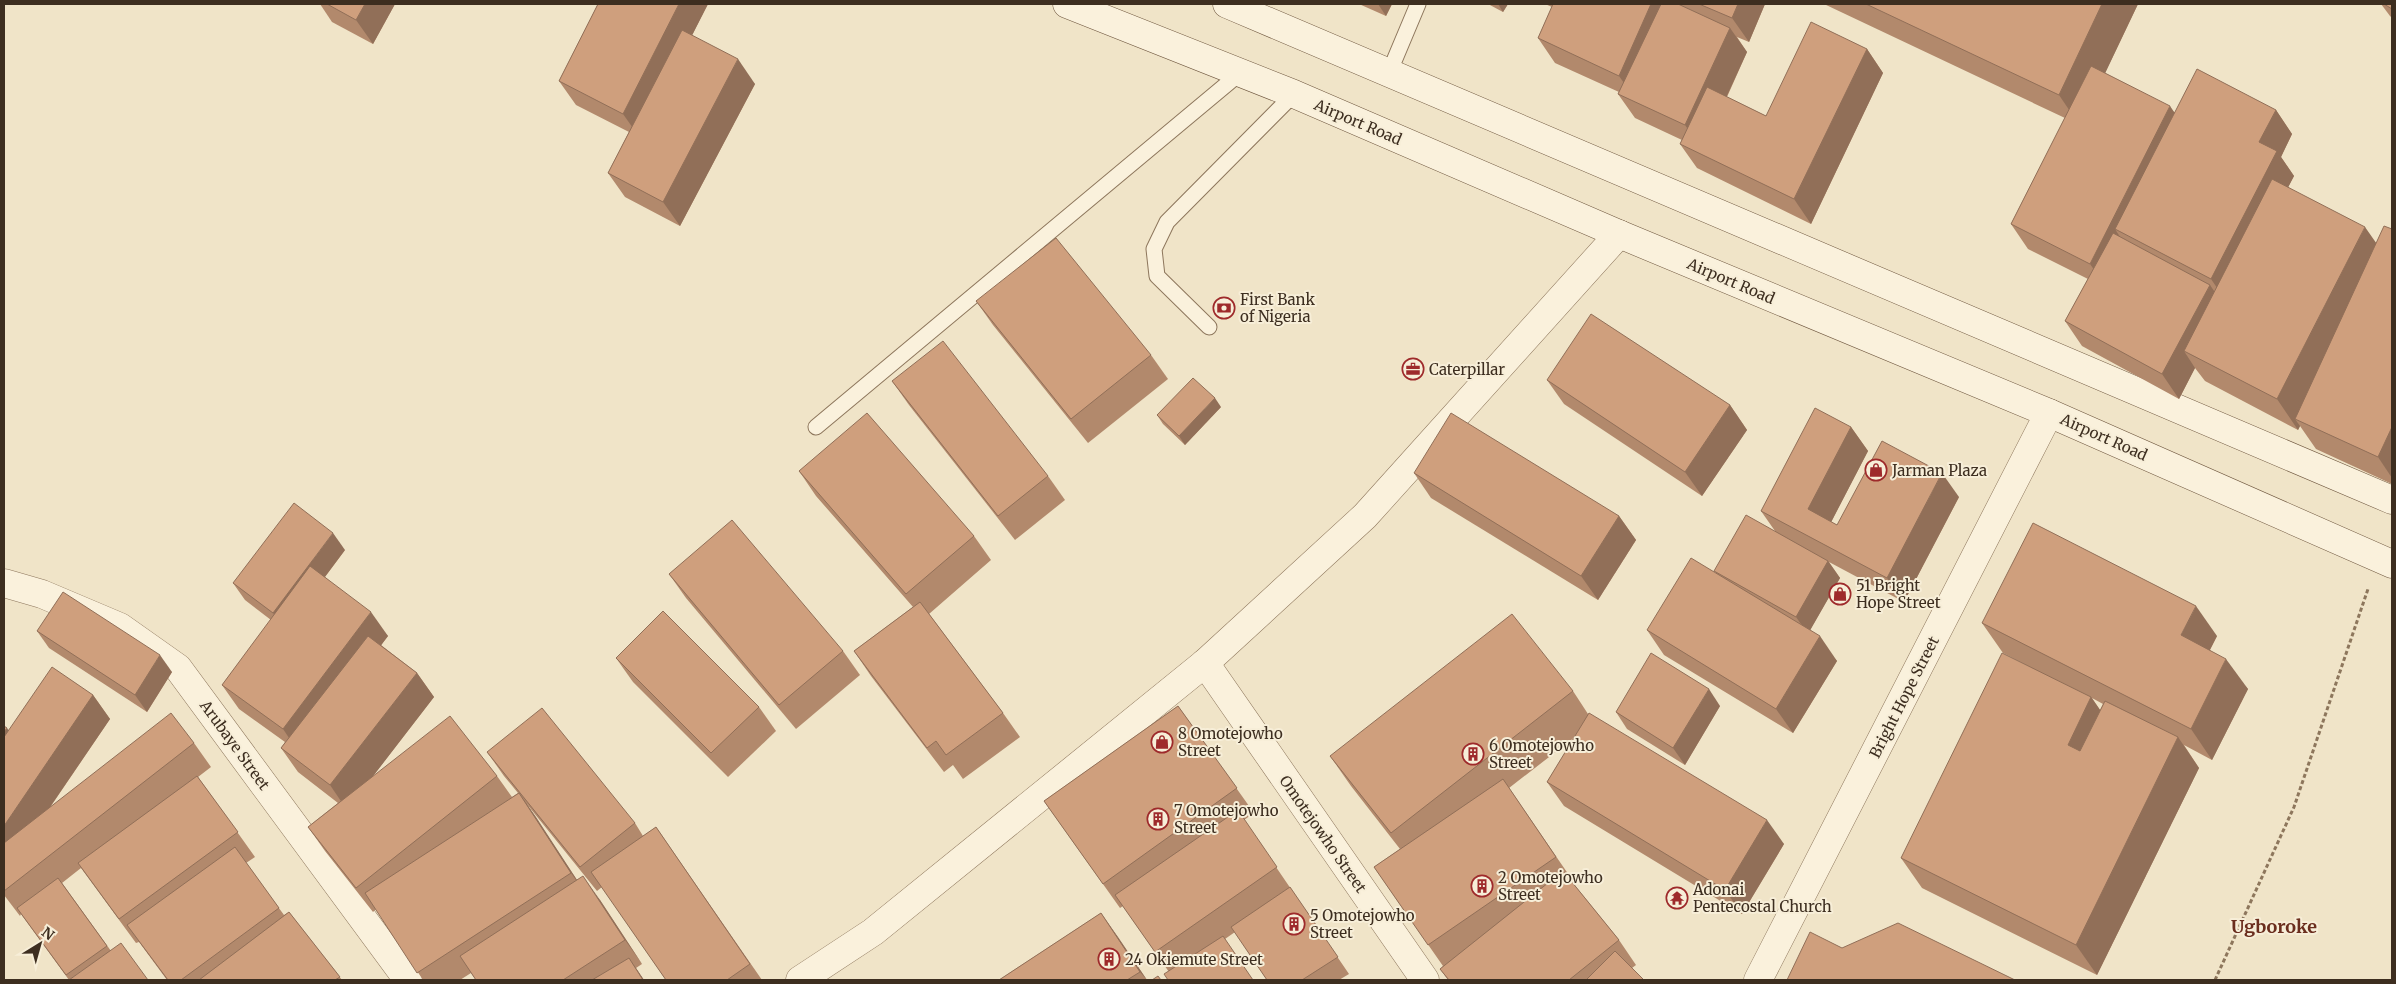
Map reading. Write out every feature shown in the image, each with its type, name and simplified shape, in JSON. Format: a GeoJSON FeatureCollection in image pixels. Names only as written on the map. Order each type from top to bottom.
{"type":"FeatureCollection","features":[{"type":"Feature","properties":{"kind":"street","name":"Airport Road"},"geometry":{"type":"LineString","coordinates":[[1067,4],[1239,74],[1294,94],[1618,234],[2049,413],[2385,561]]}},
{"type":"Feature","properties":{"kind":"street"},"geometry":{"type":"LineString","coordinates":[[1228,4],[2392,500]]}},
{"type":"Feature","properties":{"kind":"street"},"geometry":{"type":"LineString","coordinates":[[800,980],[873,932],[1205,663],[1365,516],[1618,234]]}},
{"type":"Feature","properties":{"kind":"street","name":"Bright Hope Street"},"geometry":{"type":"LineString","coordinates":[[1758,980],[2049,413]]}},
{"type":"Feature","properties":{"kind":"street","name":"Arubaye Street"},"geometry":{"type":"LineString","coordinates":[[4,583],[42,594],[120,627],[178,668],[408,980]]}},
{"type":"Feature","properties":{"kind":"street","name":"Omotejowho Street"},"geometry":{"type":"LineString","coordinates":[[1205,663],[1425,980]]}},
{"type":"Feature","properties":{"kind":"lane"},"geometry":{"type":"LineString","coordinates":[[1389,73],[1418,4]]}},
{"type":"Feature","properties":{"kind":"lane"},"geometry":{"type":"LineString","coordinates":[[816,427],[1239,74]]}},
{"type":"Feature","properties":{"kind":"lane"},"geometry":{"type":"LineString","coordinates":[[1209,327],[1157,276],[1154,249],[1168,222],[1294,94]]}},
{"type":"Feature","properties":{"kind":"path"},"geometry":{"type":"LineString","coordinates":[[2215,980],[2294,807],[2385,561]]}},
{"type":"Feature","properties":{"kind":"building"},"geometry":{"type":"Polygon","coordinates":[[[327,4],[365,4],[356,20],[327,4]]]}},
{"type":"Feature","properties":{"kind":"building"},"geometry":{"type":"Polygon","coordinates":[[[598,4],[679,4],[623,114],[559,81],[598,4]]]}},
{"type":"Feature","properties":{"kind":"building"},"geometry":{"type":"Polygon","coordinates":[[[1553,4],[1651,4],[1619,76],[1538,38],[1553,4]]]}},
{"type":"Feature","properties":{"kind":"building"},"geometry":{"type":"Polygon","coordinates":[[[1661,4],[1678,4],[1730,28],[1685,125],[1618,94],[1661,4]]]}},
{"type":"Feature","properties":{"kind":"building"},"geometry":{"type":"Polygon","coordinates":[[[1699,4],[1738,4],[1732,18],[1699,4]]]}},
{"type":"Feature","properties":{"kind":"building"},"geometry":{"type":"Polygon","coordinates":[[[1866,4],[2102,4],[2059,95],[1866,4]]]}},
{"type":"Feature","properties":{"kind":"building"},"geometry":{"type":"Polygon","coordinates":[[[2384,4],[2392,4],[2392,9],[2384,4]]]}},
{"type":"Feature","properties":{"kind":"building"},"geometry":{"type":"Polygon","coordinates":[[[1811,22],[1867,49],[1794,199],[1680,144],[1707,87],[1766,116],[1811,22]]]}},
{"type":"Feature","properties":{"kind":"building"},"geometry":{"type":"Polygon","coordinates":[[[682,30],[738,59],[663,202],[608,173],[682,30]]]}},
{"type":"Feature","properties":{"kind":"building"},"geometry":{"type":"Polygon","coordinates":[[[2091,66],[2170,106],[2090,264],[2011,224],[2091,66]]]}},
{"type":"Feature","properties":{"kind":"building"},"geometry":{"type":"Polygon","coordinates":[[[2197,69],[2276,110],[2259,142],[2277,151],[2211,279],[2115,229],[2197,69]]]}},
{"type":"Feature","properties":{"kind":"building"},"geometry":{"type":"Polygon","coordinates":[[[2272,179],[2365,227],[2277,399],[2184,351],[2272,179]]]}},
{"type":"Feature","properties":{"kind":"building"},"geometry":{"type":"Polygon","coordinates":[[[2384,226],[2392,229],[2392,427],[2378,457],[2295,419],[2384,226]]]}},
{"type":"Feature","properties":{"kind":"building"},"geometry":{"type":"Polygon","coordinates":[[[2113,233],[2210,285],[2162,374],[2065,321],[2113,233]]]}},
{"type":"Feature","properties":{"kind":"building"},"geometry":{"type":"Polygon","coordinates":[[[1056,238],[1151,355],[1071,419],[976,301],[1056,238]]]}},
{"type":"Feature","properties":{"kind":"building"},"geometry":{"type":"Polygon","coordinates":[[[1591,314],[1730,405],[1685,472],[1547,380],[1591,314]]]}},
{"type":"Feature","properties":{"kind":"building"},"geometry":{"type":"Polygon","coordinates":[[[943,341],[1048,476],[998,516],[892,381],[943,341]]]}},
{"type":"Feature","properties":{"kind":"building"},"geometry":{"type":"Polygon","coordinates":[[[1193,378],[1215,398],[1179,436],[1157,415],[1193,378]]]}},
{"type":"Feature","properties":{"kind":"building"},"geometry":{"type":"Polygon","coordinates":[[[1815,408],[1851,427],[1808,509],[1837,525],[1882,441],[1942,473],[1887,578],[1761,511],[1815,408]]]}},
{"type":"Feature","properties":{"kind":"building"},"geometry":{"type":"Polygon","coordinates":[[[867,413],[974,536],[906,594],[799,471],[867,413]]]}},
{"type":"Feature","properties":{"kind":"building"},"geometry":{"type":"Polygon","coordinates":[[[1451,413],[1619,516],[1581,576],[1414,473],[1451,413]]]}},
{"type":"Feature","properties":{"kind":"building"},"geometry":{"type":"Polygon","coordinates":[[[294,503],[333,533],[273,613],[233,583],[294,503]]]}},
{"type":"Feature","properties":{"kind":"building"},"geometry":{"type":"Polygon","coordinates":[[[1746,515],[1828,561],[1796,617],[1714,571],[1746,515]]]}},
{"type":"Feature","properties":{"kind":"building"},"geometry":{"type":"Polygon","coordinates":[[[732,520],[843,651],[779,705],[669,574],[732,520]]]}},
{"type":"Feature","properties":{"kind":"building"},"geometry":{"type":"Polygon","coordinates":[[[2033,523],[2196,606],[2181,635],[2226,659],[2191,729],[1982,623],[2033,523]]]}},
{"type":"Feature","properties":{"kind":"building"},"geometry":{"type":"Polygon","coordinates":[[[1691,558],[1820,636],[1776,709],[1647,630],[1691,558]]]}},
{"type":"Feature","properties":{"kind":"building"},"geometry":{"type":"Polygon","coordinates":[[[310,566],[371,612],[283,729],[222,685],[310,566]]]}},
{"type":"Feature","properties":{"kind":"building"},"geometry":{"type":"Polygon","coordinates":[[[63,592],[160,655],[135,695],[37,631],[63,592]]]}},
{"type":"Feature","properties":{"kind":"building"},"geometry":{"type":"Polygon","coordinates":[[[920,602],[1003,713],[946,755],[936,741],[927,748],[854,651],[920,602]]]}},
{"type":"Feature","properties":{"kind":"building"},"geometry":{"type":"Polygon","coordinates":[[[663,611],[759,707],[711,753],[616,658],[663,611]]]}},
{"type":"Feature","properties":{"kind":"building","name":"6 Omotejowho Street"},"geometry":{"type":"Polygon","coordinates":[[[1512,614],[1573,691],[1391,833],[1330,756],[1512,614]]]}},
{"type":"Feature","properties":{"kind":"building"},"geometry":{"type":"Polygon","coordinates":[[[368,636],[417,673],[330,785],[281,748],[368,636]]]}},
{"type":"Feature","properties":{"kind":"building"},"geometry":{"type":"Polygon","coordinates":[[[1651,653],[1709,689],[1673,748],[1616,712],[1651,653]]]}},
{"type":"Feature","properties":{"kind":"building"},"geometry":{"type":"Polygon","coordinates":[[[2002,653],[2091,697],[2068,745],[2080,751],[2105,701],[2178,737],[2076,945],[1901,858],[2002,653]]]}},
{"type":"Feature","properties":{"kind":"building"},"geometry":{"type":"Polygon","coordinates":[[[52,667],[93,695],[4,826],[4,737],[52,667]]]}},
{"type":"Feature","properties":{"kind":"building","name":"7 Omotejowho Street"},"geometry":{"type":"Polygon","coordinates":[[[1178,706],[1237,788],[1103,884],[1044,801],[1178,706]]]}},
{"type":"Feature","properties":{"kind":"building"},"geometry":{"type":"Polygon","coordinates":[[[542,708],[635,823],[580,867],[487,752],[542,708]]]}},
{"type":"Feature","properties":{"kind":"building"},"geometry":{"type":"Polygon","coordinates":[[[171,713],[194,743],[4,891],[4,843],[171,713]]]}},
{"type":"Feature","properties":{"kind":"building"},"geometry":{"type":"Polygon","coordinates":[[[1589,713],[1767,820],[1725,890],[1547,782],[1589,713]]]}},
{"type":"Feature","properties":{"kind":"building"},"geometry":{"type":"Polygon","coordinates":[[[450,716],[497,776],[356,888],[308,827],[450,716]]]}},
{"type":"Feature","properties":{"kind":"building"},"geometry":{"type":"Polygon","coordinates":[[[197,776],[238,832],[119,919],[78,863],[197,776]]]}},
{"type":"Feature","properties":{"kind":"building","name":"2 Omotejowho Street"},"geometry":{"type":"Polygon","coordinates":[[[1503,779],[1556,857],[1428,945],[1374,867],[1503,779]]]}},
{"type":"Feature","properties":{"kind":"building"},"geometry":{"type":"Polygon","coordinates":[[[519,793],[571,873],[417,973],[365,893],[519,793]]]}},
{"type":"Feature","properties":{"kind":"building"},"geometry":{"type":"Polygon","coordinates":[[[1238,810],[1277,867],[1155,952],[1115,895],[1238,810]]]}},
{"type":"Feature","properties":{"kind":"building"},"geometry":{"type":"Polygon","coordinates":[[[656,827],[750,964],[727,980],[666,980],[591,872],[656,827]]]}},
{"type":"Feature","properties":{"kind":"building"},"geometry":{"type":"Polygon","coordinates":[[[235,847],[279,908],[181,980],[168,980],[127,925],[235,847]]]}},
{"type":"Feature","properties":{"kind":"building"},"geometry":{"type":"Polygon","coordinates":[[[1563,871],[1619,940],[1569,980],[1449,980],[1440,969],[1563,871]]]}},
{"type":"Feature","properties":{"kind":"building"},"geometry":{"type":"Polygon","coordinates":[[[583,876],[625,940],[563,980],[476,980],[460,956],[583,876]]]}},
{"type":"Feature","properties":{"kind":"building"},"geometry":{"type":"Polygon","coordinates":[[[58,878],[107,946],[66,975],[17,908],[58,878]]]}},
{"type":"Feature","properties":{"kind":"building","name":"5 Omotejowho Street"},"geometry":{"type":"Polygon","coordinates":[[[1290,887],[1338,957],[1302,980],[1267,980],[1231,927],[1290,887]]]}},
{"type":"Feature","properties":{"kind":"building"},"geometry":{"type":"Polygon","coordinates":[[[289,912],[340,977],[335,980],[199,980],[289,912]]]}},
{"type":"Feature","properties":{"kind":"building"},"geometry":{"type":"Polygon","coordinates":[[[1101,913],[1140,972],[1127,980],[999,980],[1101,913]]]}},
{"type":"Feature","properties":{"kind":"building"},"geometry":{"type":"Polygon","coordinates":[[[1898,923],[2015,980],[1787,980],[1810,932],[1842,948],[1898,923]]]}},
{"type":"Feature","properties":{"kind":"building"},"geometry":{"type":"Polygon","coordinates":[[[1223,936],[1253,980],[1168,980],[1164,974],[1223,936]]]}},
{"type":"Feature","properties":{"kind":"building"},"geometry":{"type":"Polygon","coordinates":[[[121,943],[148,980],[69,980],[121,943]]]}},
{"type":"Feature","properties":{"kind":"building"},"geometry":{"type":"Polygon","coordinates":[[[1615,951],[1644,980],[1586,980],[1615,951]]]}},
{"type":"Feature","properties":{"kind":"building"},"geometry":{"type":"Polygon","coordinates":[[[629,958],[643,980],[592,980],[629,958]]]}},
{"type":"Feature","properties":{"kind":"building"},"geometry":{"type":"Polygon","coordinates":[[[1158,976],[1161,980],[1152,980],[1158,976]]]}},
{"type":"Feature","properties":{"kind":"place","name":"First Bank of Nigeria"},"geometry":{"type":"Point","coordinates":[1224,308]}},
{"type":"Feature","properties":{"kind":"place","name":"Caterpillar"},"geometry":{"type":"Point","coordinates":[1413,369]}},
{"type":"Feature","properties":{"kind":"place","name":"Jarman Plaza"},"geometry":{"type":"Point","coordinates":[1876,470]}},
{"type":"Feature","properties":{"kind":"place","name":"51 Bright Hope Street"},"geometry":{"type":"Point","coordinates":[1840,594]}},
{"type":"Feature","properties":{"kind":"place","name":"8 Omotejowho Street"},"geometry":{"type":"Point","coordinates":[1162,742]}},
{"type":"Feature","properties":{"kind":"place","name":"6 Omotejowho Street"},"geometry":{"type":"Point","coordinates":[1473,754]}},
{"type":"Feature","properties":{"kind":"place","name":"7 Omotejowho Street"},"geometry":{"type":"Point","coordinates":[1158,819]}},
{"type":"Feature","properties":{"kind":"place","name":"2 Omotejowho Street"},"geometry":{"type":"Point","coordinates":[1482,886]}},
{"type":"Feature","properties":{"kind":"place","name":"Adonai Pentecostal Church"},"geometry":{"type":"Point","coordinates":[1677,898]}},
{"type":"Feature","properties":{"kind":"place","name":"5 Omotejowho Street"},"geometry":{"type":"Point","coordinates":[1294,924]}},
{"type":"Feature","properties":{"kind":"place","name":"24 Okiemute Street"},"geometry":{"type":"Point","coordinates":[1109,959]}},
{"type":"Feature","properties":{"kind":"district","name":"Ugboroke"},"geometry":{"type":"Point","coordinates":[2274,926]}}]}
